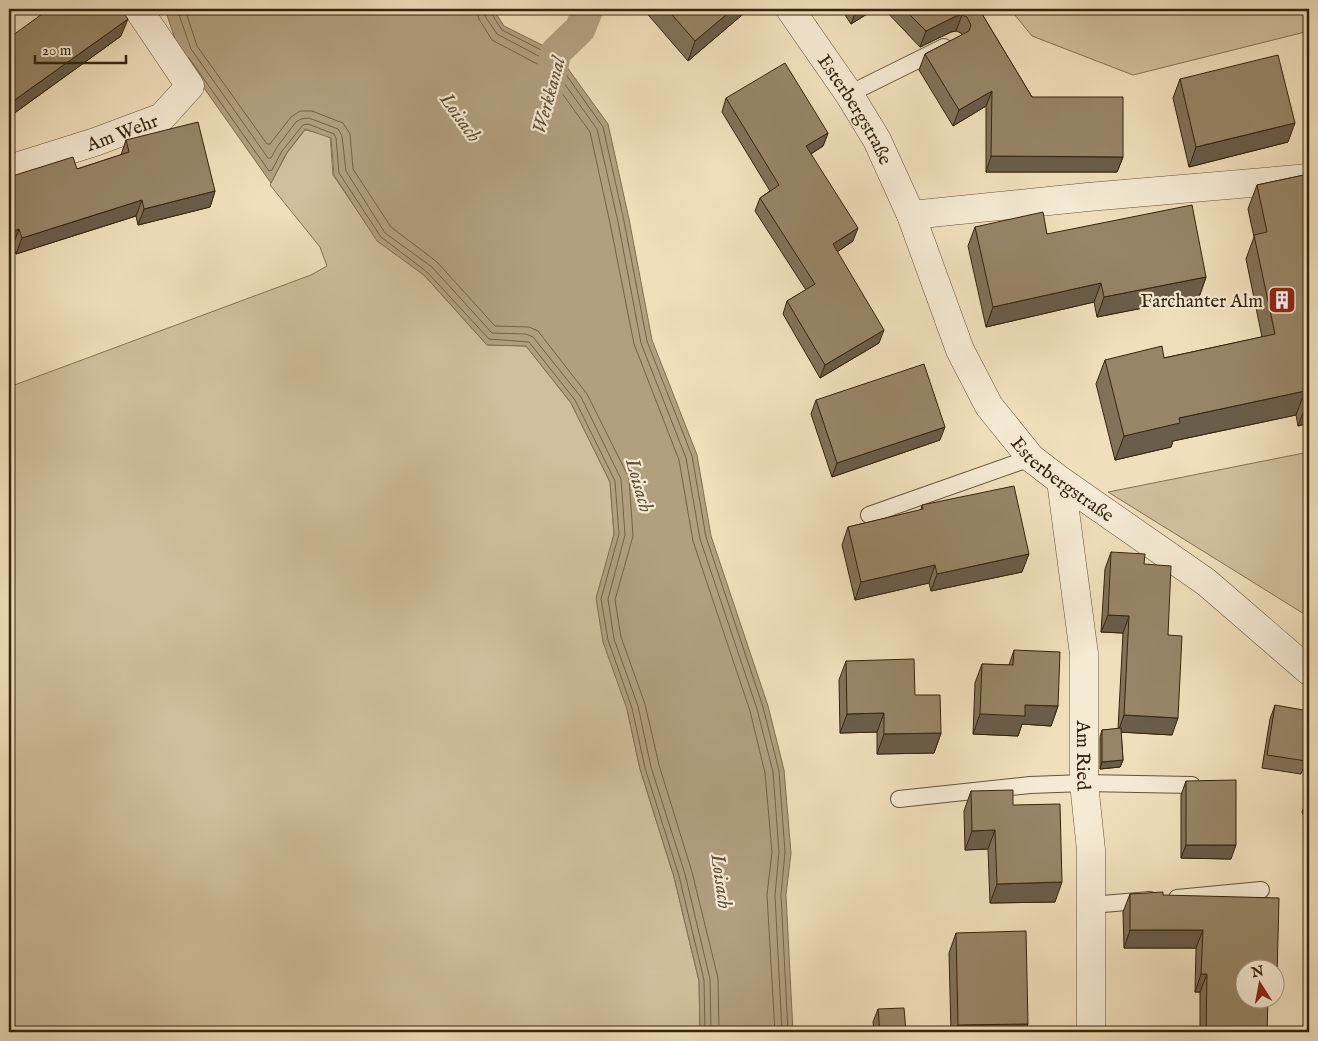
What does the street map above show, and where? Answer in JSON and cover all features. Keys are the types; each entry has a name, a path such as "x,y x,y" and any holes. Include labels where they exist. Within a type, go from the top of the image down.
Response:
{"street":[{"name":"Am Wehr","path":"9,169 95,142 162,116 190,86 138,9"},
{"name":"Esterbergstraße","path":"790,9 849,94 877,140 911,215 960,350 989,406 1031,458 1206,582 1309,671"},
{"path":"911,215 1088,197 1309,178"},
{"name":"Am Ried","path":"1061,481 1084,654 1084,782 1091,850 1091,1032"}],"lane":[{"path":"849,94 955,41"},
{"path":"869,515 1031,458"},
{"path":"899,799 1030,785 1084,782 1192,785"},
{"path":"1091,905 1262,890"}],"shaded area":[{"path":"1010,9 1309,9 1309,31 1133,75 1032,36"},
{"path":"305,130 330,135 333,175 378,241 424,275 487,345 526,346 571,403 610,482 614,534 607,563 627,709 640,769 674,877 699,981 700,1032 9,1032 9,387 311,275 327,266 320,247 270,185 287,153"},
{"path":"1309,452 1309,617 1108,492"}],"water":[{"name":"Loisach","path":"165,9 493,9 504,26 556,52 608,124 629,219 652,340 697,455 711,536 768,706 784,770 791,853 786,895 793,1032 700,1032 699,981 674,877 640,769 627,709 603,642 596,598 614,534 610,482 571,403 526,346 487,345 424,275 377,241 334,175 331,138 305,129 286,154 271,183 180,54"}],"building":[{"path":"49,9 120,9 128,19 9,104 9,66 14,63 9,56 9,38"},
{"path":"667,9 733,9 695,41"},
{"path":"904,9 979,9 1032,97 1123,97 1123,157 991,156 992,91 959,110 925,54 969,31 971,25 967,17 962,15 956,16 926,31"},
{"path":"1278,55 1295,123 1196,147 1180,79"},
{"path":"785,63 828,133 806,146 858,228 833,244 884,330 825,365 787,301 815,284 760,198 779,185 726,98"},
{"path":"198,122 215,191 144,209 142,200 22,238 19,229 9,233 9,177 73,157 77,169 129,152 126,140"},
{"path":"1309,174 1309,401 1307,402 1305,391 1179,418 1180,423 1124,436 1105,360 1162,346 1164,358 1275,334 1254,235 1267,232 1257,185"},
{"path":"1192,205 1206,277 1104,297 1101,283 993,307 975,227 1043,212 1047,234"},
{"path":"924,364 945,427 837,463 816,400"},
{"path":"1014,486 1029,554 937,574 935,565 861,582 848,527 923,509 922,505"},
{"path":"1111,552 1145,554 1144,564 1171,566 1168,635 1182,636 1178,718 1124,715 1129,616 1108,615"},
{"path":"1014,650 1060,652 1058,706 1025,705 1025,716 980,714 982,664 1013,665"},
{"path":"914,659 915,695 940,695 941,733 884,734 884,713 847,714 846,661"},
{"path":"1275,705 1309,711 1309,739 1306,761 1267,755"},
{"path":"1121,728 1123,760 1102,762 1102,730"},
{"path":"1236,780 1236,845 1186,845 1186,781"},
{"path":"1013,790 1013,805 1060,804 1062,882 997,884 995,830 972,831 971,791"},
{"path":"1163,892 1163,895 1279,898 1277,958 1236,958 1236,1008 1268,1008 1267,1032 1206,1032 1207,974 1201,974 1203,930 1130,930 1130,894"},
{"path":"1026,931 1028,1024 958,1025 956,933"},
{"path":"904,1008 906,1032 880,1032 878,1009"}],"waterway":[{"name":"Werkkanal","path":"547,93 556,52 580,29 588,9"}],"place":[{"name":"Farchanter Alm","path":"1282,300"}]}
